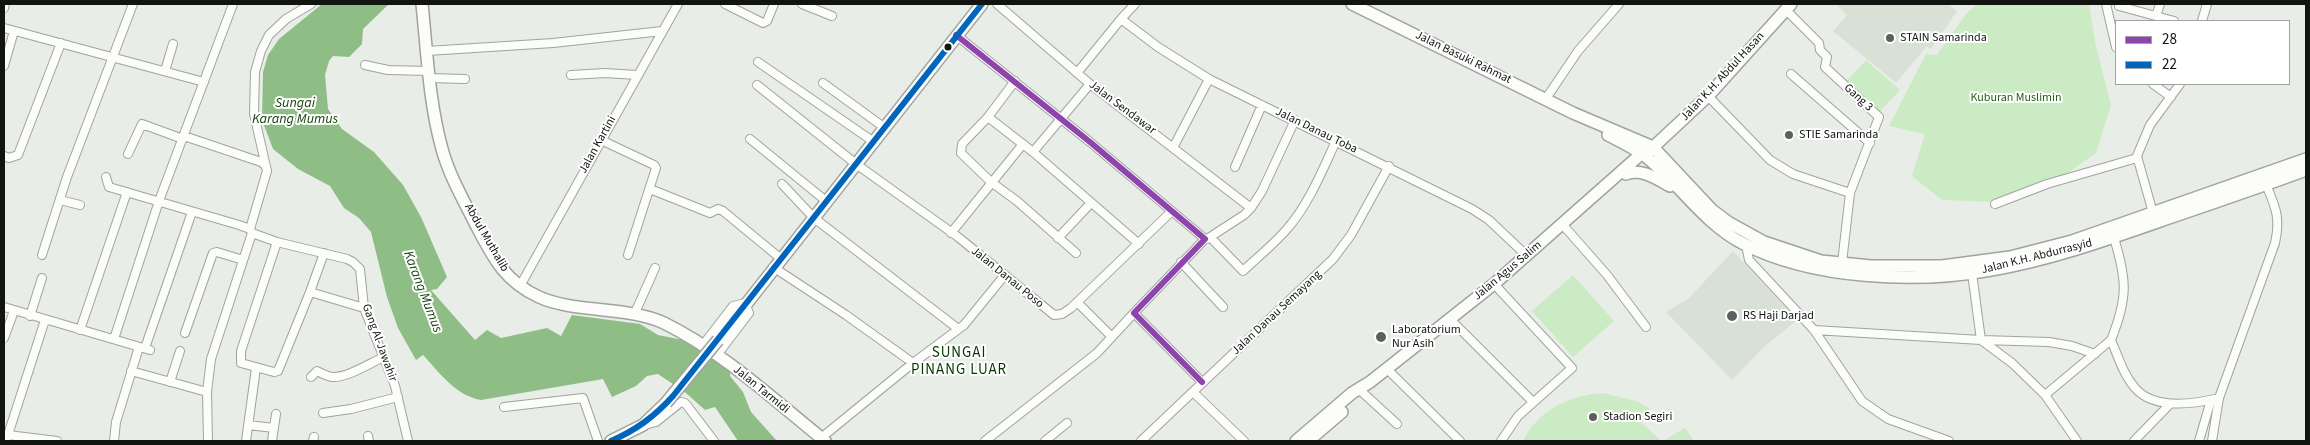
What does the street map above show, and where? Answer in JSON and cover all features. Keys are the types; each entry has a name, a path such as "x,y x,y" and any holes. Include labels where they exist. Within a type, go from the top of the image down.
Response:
{"street":[{"path":"4,8 5,4"},
{"path":"42,255 67,177 133,4"},
{"path":"114,339 160,201 233,4"},
{"path":"208,441 207,392 214,348 243,260 267,172 254,114 255,72 269,35 286,19 311,4"},
{"name":"Jalan Kartini","path":"520,286 636,75 678,4"},
{"path":"725,4 764,23 768,21 774,4"},
{"path":"802,4 832,16"},
{"path":"643,425 666,403 718,340 777,262 814,218 982,4"},
{"name":"Jalan Sendawar","path":"997,4 1090,84 1174,146 1251,208"},
{"path":"1077,73 1135,4"},
{"name":"Jalan Basuki Rahmat","path":"1352,4 1545,100 1653,147"},
{"path":"1545,100 1578,51 1620,4"},
{"path":"2106,4 2115,43"},
{"path":"2156,16 2160,4"},
{"path":"2202,20 2207,4"},
{"name":"Abdul Muthalib","path":"421,6 438,132 446,160 464,200 503,272 520,286 551,301 634,315 664,323 699,343"},
{"name":"Jalan K.H. Abdul Hasan","path":"1653,147 1708,96 1788,6"},
{"name":"Gang 3","path":"1788,6 1821,45 1820,50 1827,57 1825,67 1878,115 1879,120 1850,193 1842,263"},
{"path":"2120,6 2170,20"},
{"name":"Jalan Danau Toba","path":"1121,19 1158,47 1209,80 1295,120 1472,208 1489,220 1526,255"},
{"path":"4,28 204,82"},
{"path":"4,66 14,31"},
{"path":"427,51 553,43 662,31"},
{"path":"956,35 1015,80 1172,211 1208,238 1243,271 1272,245 1296,218 1314,188 1336,141"},
{"path":"4,156 9,158 18,155 61,43"},
{"path":"165,71 173,44"},
{"path":"758,62 874,142"},
{"path":"365,65 388,70 465,79"},
{"path":"571,75 605,73 636,75"},
{"path":"1791,74 1870,143"},
{"path":"1015,80 988,117 961,148 963,156 1076,253"},
{"path":"1174,146 1209,80"},
{"path":"823,83 885,128"},
{"path":"1033,152 1090,84"},
{"path":"2155,85 2172,96"},
{"path":"2154,213 2137,158 2146,132 2179,85"},
{"path":"757,86 856,164"},
{"path":"1708,96 1770,160 1794,174 1850,193"},
{"path":"1235,167 1262,105"},
{"name":"Jalan Basuki Rahmat","path":"1573,113 1603,133 1643,155"},
{"path":"988,117 1033,152 1139,244"},
{"path":"985,441 1090,359 1181,262 1208,238 1244,215 1251,208 1262,191 1295,120"},
{"path":"128,154 142,124 261,162 266,166"},
{"path":"750,139 826,201"},
{"path":"601,140 654,165 656,170 628,255"},
{"path":"952,233 1023,144"},
{"name":"Jalan Agus Salim","path":"1305,440 1355,390 1370,382 1494,284 1563,225 1580,207 1653,147"},
{"name":"Jalan K.H. Abdurrasyid","path":"1653,147 1712,210 1747,234 1802,256 1871,266 1942,266 2011,261 2114,238 2264,180 2306,160"},
{"path":"1574,214 1583,211 1626,174 1643,155"},
{"name":"Jalan K.H. Abdurrasyid","path":"1643,155 1720,229 1746,245 1802,266 1847,273 1902,276 1972,273 2154,213 2264,180 2306,170"},
{"path":"1995,204 2047,184 2137,158"},
{"name":"Jalan Danau Poso","path":"856,164 952,233 1054,315 1062,314 1077,302 1172,211"},
{"name":"Jalan Danau Semayang","path":"1141,441 1333,259 1350,235 1389,166"},
{"path":"1626,174 1634,172 1648,175 1683,192"},
{"name":"Gang Al-Jawahir","path":"106,177 108,187 160,201 251,231 277,242 353,262 360,269 364,308 398,397 408,441"},
{"path":"2212,441 2219,398 2275,243 2279,226 2275,207 2264,180"},
{"path":"782,184 814,218 956,328"},
{"path":"650,189 710,213 720,210 741,227 777,262 846,315 913,362"},
{"path":"80,330 127,192"},
{"path":"60,200 80,205"},
{"path":"1058,238 1092,203"},
{"path":"114,441 116,422 131,372 145,348 192,212"},
{"path":"1563,225 1613,283 1646,327"},
{"path":"2045,395 2111,340 2123,304 2125,285 2123,267 2114,238"},
{"path":"277,242 239,357 242,364 256,368 278,371 324,253"},
{"path":"1746,245 1749,260 1814,330 1862,401 1872,410 1888,419 1949,441"},
{"path":"185,333 214,252 243,260"},
{"path":"1181,262 1223,307"},
{"path":"634,315 655,268"},
{"path":"1972,273 1981,340 2012,363 2045,395 2077,441"},
{"path":"823,440 913,362 956,328 964,325 975,314 1004,276"},
{"path":"30,316 42,278"},
{"path":"1494,284 1572,368 1533,402 1513,423 1501,441"},
{"path":"310,292 364,308"},
{"path":"1077,302 1112,337"},
{"path":"699,343 733,306 745,303"},
{"path":"717,355 749,313 745,303"},
{"path":"4,307 145,348"},
{"path":"4,338 14,311"},
{"path":"1134,313 1202,382"},
{"path":"1450,319 1533,402"},
{"path":"45,320 7,438 57,441"},
{"path":"1814,330 2049,342 2072,346 2094,354"},
{"path":"2111,340 2126,375 2136,389 2154,400 2170,404 2219,398"},
{"name":"Jalan Tarmidi","path":"699,343 717,355 823,440"},
{"path":"170,382 180,351"},
{"path":"311,377 317,371 331,377 336,376 359,369 384,357"},
{"path":"246,441 256,368"},
{"path":"1387,369 1460,441"},
{"path":"131,372 207,392"},
{"name":"Jalan Agus Salim","path":"1317,428 1362,392 1370,382"},
{"path":"1194,392 1244,441"},
{"path":"1362,392 1397,424"},
{"path":"323,413 351,409 398,397"},
{"path":"504,407 584,398 598,441"},
{"path":"2199,441 2211,400"},
{"path":"611,441 643,425 656,422 681,402 685,403 714,441"},
{"path":"2134,441 2170,404"},
{"path":"272,441 276,414"},
{"path":"1045,441 1067,423"},
{"path":"248,425 274,428"},
{"path":"1317,428 1328,441"}],"shaded area":[{"name":"STAIN Samarinda","path":"1836,4 1948,4 1957,11 1931,49 1927,46 1896,83 1833,31 1847,15"},
{"name":"RS Haji Darjad","path":"1733,251 1797,320 1764,347 1732,380 1666,312 1689,298"}],"green space":[{"name":"Kuburan Muslimin","path":"1977,4 2089,4 2096,47 2111,105 2096,153 2052,184 2000,202 1942,200 1912,176 1925,134 1889,126 1926,54 1937,55 1967,13"},
{"path":"1866,60 1900,90 1880,111 1846,82"},
{"path":"1573,275 1614,321 1573,357 1532,311"},
{"name":"Stadion Segiri","path":"1603,393 1636,401 1650,409 1642,423 1661,441 1523,441 1537,420 1556,406 1578,397"},
{"name":"Stadion Segiri","path":"1685,428 1694,441 1663,441"}],"water":[{"name":"Sungai Karang Mumus","path":"322,4 389,4 363,29 362,44 349,57 333,56 329,61 325,75 328,109 342,129 374,152 403,185 421,217 447,277 437,289 431,290 475,340 487,330 501,338 547,328 561,336 572,315 640,324 658,335 693,342 730,367 730,376 743,392 751,412 777,441 738,441 715,407 705,410 686,393 658,374 647,376 636,386 612,397 603,379 481,400 472,398 456,388 423,355 416,360 398,328 387,297 371,232 359,218 344,208 330,186 298,169 273,149 262,120 263,72 268,55 279,39"}],"transit line":[{"name":"22","path":"611,441 644,422 673,396 982,4"},
{"name":"28","path":"956,35 1090,142 1205,239 1134,313 1202,382"}],"place":[{"name":"STAIN Samarinda","path":"1890,38"},
{"name":"STIE Samarinda","path":"1789,135"},
{"name":"RS Haji Darjad","path":"1732,316"},
{"name":"Laboratorium Nur Asih","path":"1381,337"},
{"name":"Stadion Segiri","path":"1593,417"}],"district":[{"name":"SUNGAI PINANG LUAR","path":"959,362"}],"water label":[{"name":"Karang Mumus","path":"422,292"}]}
